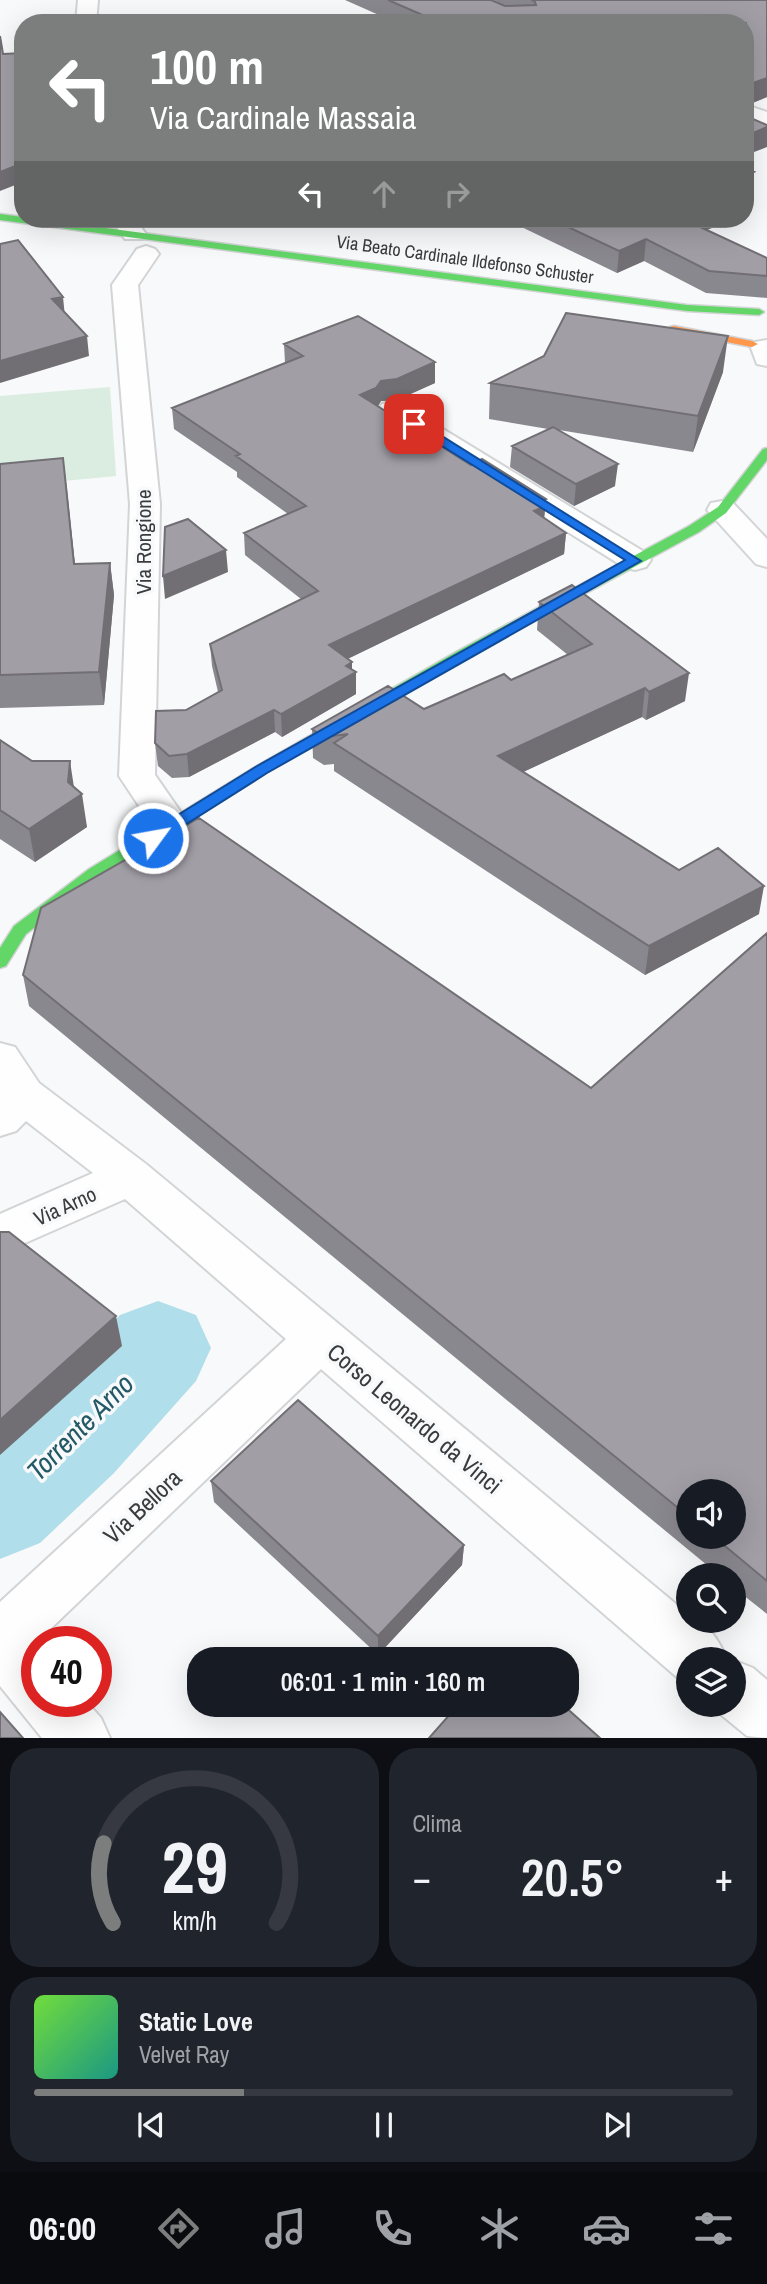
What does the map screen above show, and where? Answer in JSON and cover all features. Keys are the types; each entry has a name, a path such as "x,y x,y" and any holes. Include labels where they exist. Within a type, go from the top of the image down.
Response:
{"street":[{"name":"Via Beato Cardinale Ildefonso Schuster","path":"97,228 143,241"},
{"name":"Via Beato Cardinale Ildefonso Schuster","path":"25,237 143,241 687,308 763,311"},
{"name":"Via Rongione","path":"143,241 125,285 145,504 137,776 172,827"},
{"path":"763,311 748,317 742,326 763,350"},
{"path":"655,325 763,350"},
{"path":"392,410 635,561"},
{"path":"0,962 20,930 95,873 320,736 722,510 767,452"},
{"path":"722,510 767,557"},
{"name":"Corso Leonardo da Vinci","path":"0,1059 12,1107 130,1177 685,1647"},
{"name":"Via Arno","path":"0,1235 130,1177"},
{"name":"Via Bellora","path":"21,1665 13,1627 321,1338"},
{"path":"746,1699 767,1716"},
{"path":"62,1717 81,1738"}],"green space":[{"path":"110,387 116,476 0,487 0,396"}],"building":[{"path":"388,0 491,0 505,6 536,5 532,0 767,0 767,78 754,83 754,14 420,14"},
{"path":"0,36 3,54 14,53 14,167 0,172"},
{"path":"754,119 767,125 754,133"},
{"path":"570,228 702,228 767,258 767,276 709,271 646,239 619,251"},
{"path":"18,240 63,297 52,299 87,336 0,361 0,244"},
{"path":"566,313 728,336 698,416 490,383 544,356"},
{"path":"358,316 435,362 397,379 381,381 376,388 360,395 471,465 482,459 546,499 538,502 545,506 534,511 566,533 329,645 352,662 346,666 356,672 281,714 274,710 187,754 169,756 155,743 156,711 186,710 222,690 210,644 318,591 244,533 306,506 236,456 240,454 172,408 303,356 284,344"},
{"path":"553,427 618,464 576,484 512,446"},
{"path":"63,458 74,564 110,563 99,672 0,675 0,464"},
{"path":"188,519 226,550 163,576 165,527"},
{"path":"572,585 689,673 649,692 645,688 498,756 679,870 718,848 764,886 649,946 334,743 348,734 324,737 312,729 388,686 424,709 504,674 511,680 592,644 539,602"},
{"path":"0,740 32,761 70,761 68,782 82,794 29,829 0,810"},
{"path":"199,818 591,1088 767,933 767,1581 729,1549 746,1549 746,1479 676,1479 676,1506 23,975 41,908"},
{"path":"0,1232 9,1232 116,1316 0,1420"},
{"path":"298,1400 464,1545 378,1636 211,1481"},
{"path":"0,1712 23,1738 0,1738"},
{"path":"448,1717 577,1717 600,1738 429,1738"}],"waterway":[{"name":"Torrente Arno","path":"0,1505 75,1437 158,1348"}],"traffic: fast":[{"path":"0,217 14,219"},
{"path":"83,228 687,308 759,312"},
{"path":"0,962 20,930 95,873 262,769 461,655 694,529 722,510 767,452"}],"traffic: slow":[{"path":"674,329 752,344"}],"route":[{"path":"153,838 262,769 461,655 635,561 414,424"}]}
